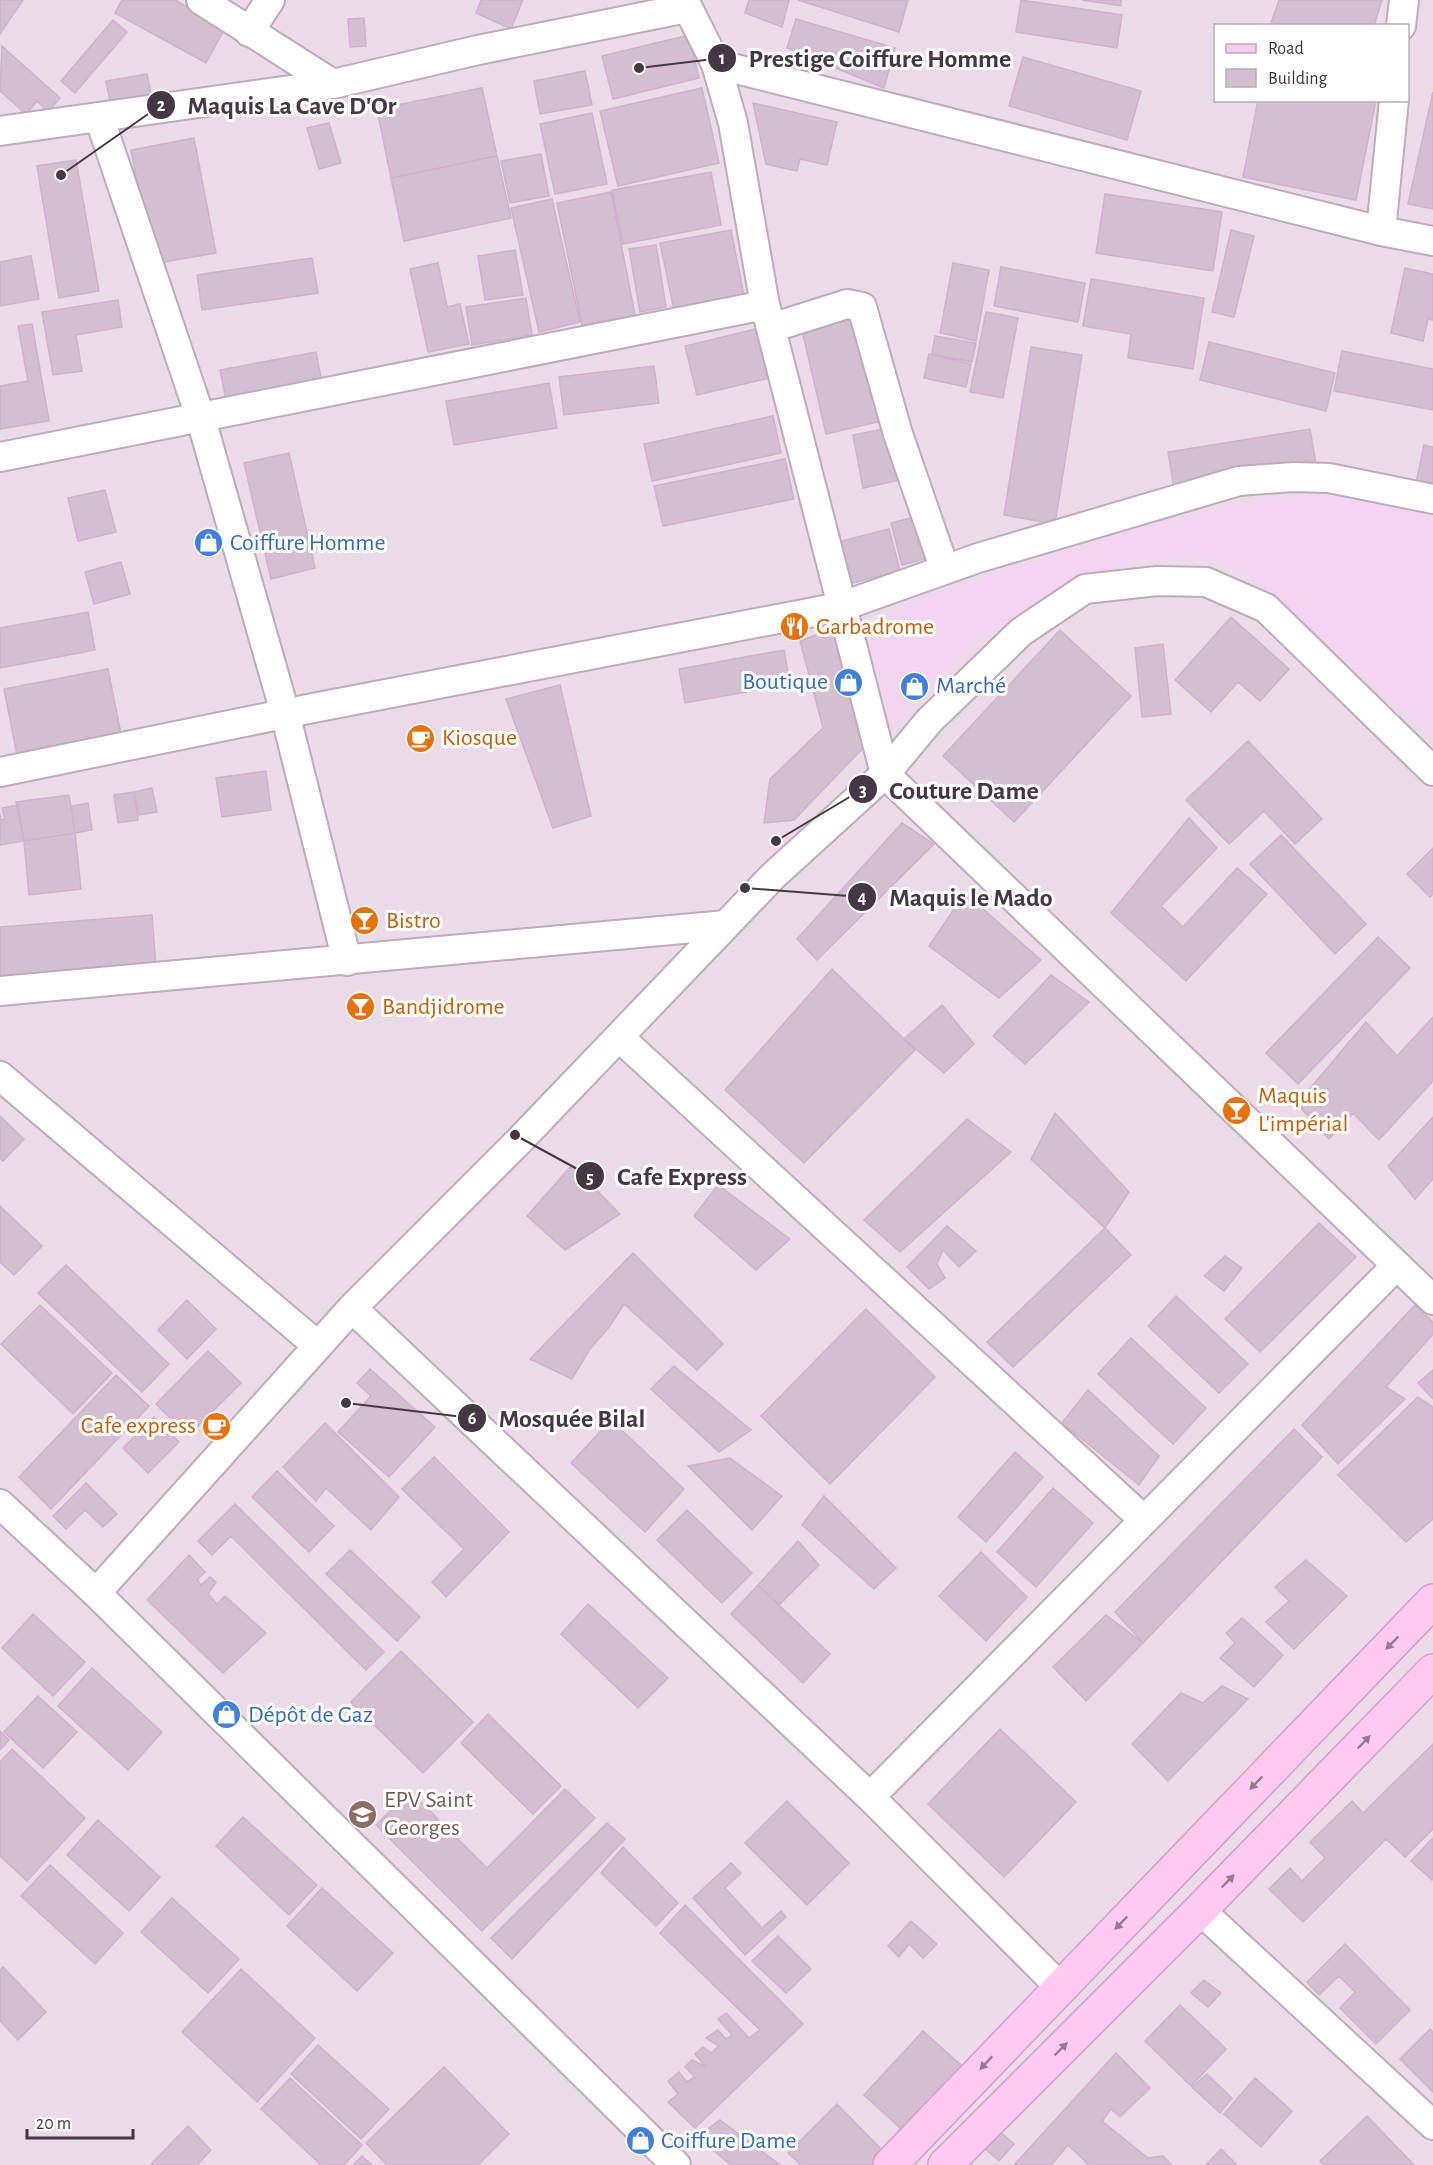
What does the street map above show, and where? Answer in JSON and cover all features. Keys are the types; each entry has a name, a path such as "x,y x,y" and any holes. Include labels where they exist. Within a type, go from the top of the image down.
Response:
{"street":[{"path":"201,0 333,84"},
{"path":"249,32 270,0"},
{"path":"1401,24 1404,0"},
{"path":"0,131 333,84 686,4 716,64 733,123 768,316 840,607 885,774 1433,1300"},
{"path":"716,64 1381,231 1433,241"},
{"path":"1381,231 1394,102"},
{"path":"99,117 201,419 285,713 347,961"},
{"path":"0,458 201,419 768,316 847,304 862,307 898,434 945,570"},
{"path":"0,772 285,713 840,607 945,570 1239,482 1293,477 1329,478 1433,499"},
{"path":"96,1593 352,1308 619,1037 773,876 885,774 929,721 1021,632 1085,589 1157,581 1206,582 1266,608 1433,771"},
{"path":"0,991 726,925"},
{"path":"619,1037 1143,1519"},
{"path":"0,1077 318,1346"},
{"path":"870,1797 1396,1266"},
{"path":"352,1308 870,1797 1059,1986"},
{"path":"0,1504 96,1593 676,2165"},
{"path":"890,2165 1059,1986 1433,1601"},
{"path":"945,2165 1200,1910 1432,1673"},
{"path":"1200,1910 1433,2125"}],"shaded area":[{"path":"0,0 1433,0 1433,2165 0,2165"},
{"path":"1336,495 1433,516 1433,736 1251,576 1204,556 1127,561 975,641 892,729 866,628 917,599 1125,532 1261,498"}],"building":[{"path":"0,0 23,0 0,34"},
{"path":"122,0 175,0 225,28 206,63 115,13"},
{"path":"481,0 523,0 511,29 476,13"},
{"path":"749,0 789,0 782,27 745,13"},
{"path":"798,0 908,0 899,32"},
{"path":"1021,0 1122,15 1117,48 1016,32"},
{"path":"1082,0 1121,0 1121,6"},
{"path":"1279,0 1382,0 1375,24 1271,24"},
{"path":"364,18 366,46 350,47 348,19"},
{"path":"796,19 895,48 884,88 787,48"},
{"path":"113,20 127,32 75,93 61,81"},
{"path":"689,35 699,78 613,99 602,56"},
{"path":"2,46 60,98 48,112 37,101 26,114 0,91"},
{"path":"1023,57 1141,91 1127,140 1009,106"},
{"path":"585,71 592,105 540,114 534,81"},
{"path":"147,74 151,94 110,101 106,81"},
{"path":"482,88 497,156 391,178 377,109"},
{"path":"702,88 719,163 618,186 600,111"},
{"path":"1433,92 1433,209 1408,204"},
{"path":"1258,102 1376,102 1356,200 1243,177"},
{"path":"753,103 837,122 827,165 800,159 797,171 766,164"},
{"path":"592,113 607,184 555,194 540,124"},
{"path":"329,123 341,163 319,169 307,128"},
{"path":"194,138 216,253 153,264 131,150"},
{"path":"541,154 549,196 510,203 501,161"},
{"path":"497,156 511,218 404,241 391,178"},
{"path":"76,160 99,291 59,298 37,166"},
{"path":"711,172 721,225 623,244 612,190"},
{"path":"611,192 635,315 582,325 557,203"},
{"path":"1105,194 1222,212 1213,271 1096,253"},
{"path":"552,199 580,322 539,332 511,208"},
{"path":"731,230 744,296 674,310 660,243"},
{"path":"1231,230 1254,236 1234,317 1212,312"},
{"path":"656,245 666,307 640,312 629,249"},
{"path":"515,250 523,295 485,300 478,256"},
{"path":"31,256 39,299 0,306 0,262"},
{"path":"312,258 318,293 202,310 197,275"},
{"path":"438,263 447,307 460,304 469,344 428,352 410,269"},
{"path":"953,263 989,270 976,341 940,333"},
{"path":"1001,267 1085,283 1078,322 994,306"},
{"path":"1405,268 1433,274 1433,320 1428,319 1423,341 1391,333"},
{"path":"1091,279 1204,298 1193,369 1128,358 1131,334 1083,326"},
{"path":"526,298 532,335 472,345 466,307"},
{"path":"118,300 122,327 76,335 82,371 53,375 42,312"},
{"path":"986,312 1018,318 1003,398 970,392"},
{"path":"862,317 886,420 826,434 802,330"},
{"path":"32,324 49,421 0,429 0,386 28,381 18,326"},
{"path":"756,329 769,378 697,395 685,346"},
{"path":"935,336 976,343 972,362 932,354"},
{"path":"1209,342 1335,373 1326,411 1200,380"},
{"path":"1031,347 1082,355 1055,524 1004,515"},
{"path":"1342,351 1433,369 1433,410 1334,391"},
{"path":"316,352 322,383 226,400 220,370"},
{"path":"929,354 971,364 966,387 924,378"},
{"path":"654,366 659,403 564,415 559,377"},
{"path":"549,383 557,428 454,445 446,401"},
{"path":"773,416 781,453 652,481 644,444"},
{"path":"894,427 905,479 863,488 853,435"},
{"path":"1310,429 1316,464 1174,488 1168,452"},
{"path":"1424,445 1433,447 1433,492 1415,488"},
{"path":"289,453 315,568 271,579 244,463"},
{"path":"785,459 794,499 663,526 654,486"},
{"path":"105,490 116,532 78,541 68,498"},
{"path":"922,515 933,557 902,565 891,523"},
{"path":"889,529 900,571 845,585 834,543"},
{"path":"121,562 130,594 94,604 85,572"},
{"path":"88,612 95,650 0,668 0,628"},
{"path":"1231,617 1289,669 1260,701 1238,682 1211,712 1175,680"},
{"path":"832,629 866,735 862,749 794,820 764,823 770,779 823,728 800,641"},
{"path":"1060,630 1131,696 1014,822 943,756"},
{"path":"1163,644 1171,714 1142,717 1135,648"},
{"path":"784,650 790,684 685,703 679,669"},
{"path":"108,669 121,734 17,755 4,689"},
{"path":"560,685 591,816 553,828 506,699"},
{"path":"1248,741 1322,819 1295,844 1264,811 1229,844 1186,800"},
{"path":"266,771 271,810 222,817 216,778"},
{"path":"152,788 157,812 139,815 134,792"},
{"path":"134,792 138,820 118,823 114,795"},
{"path":"69,795 75,833 24,841 16,802"},
{"path":"88,803 92,830 75,833 71,806"},
{"path":"18,805 24,841 0,845 0,813 1,820 5,819 2,808"},
{"path":"1189,818 1217,848 1161,906 1183,927 1237,868 1267,894 1186,981 1111,913"},
{"path":"902,823 934,844 817,960 797,939"},
{"path":"75,833 81,889 29,895 24,841"},
{"path":"1281,835 1366,924 1335,954 1250,864"},
{"path":"1433,848 1433,894 1430,897 1407,874"},
{"path":"965,893 1041,960 999,998 929,946"},
{"path":"152,915 156,967 0,979 0,927"},
{"path":"1378,937 1410,968 1298,1084 1266,1053"},
{"path":"832,969 915,1050 804,1163 725,1090"},
{"path":"1051,975 1089,1002 1025,1064 993,1036"},
{"path":"942,1005 974,1044 944,1073 904,1039"},
{"path":"1433,1017 1433,1081 1379,1140 1353,1113 1329,1139 1297,1104 1366,1022 1397,1056"},
{"path":"1055,1113 1129,1192 1105,1228 1031,1159"},
{"path":"0,1116 24,1139 3,1161 0,1158"},
{"path":"1433,1117 1433,1179 1415,1199 1388,1166"},
{"path":"967,1119 1011,1152 900,1252 864,1220"},
{"path":"572,1165 620,1214 565,1250 527,1216"},
{"path":"718,1185 790,1239 756,1270 694,1216"},
{"path":"0,1206 42,1246 14,1275 0,1262"},
{"path":"1319,1223 1356,1257 1260,1352 1225,1319"},
{"path":"947,1226 976,1251 959,1267 943,1250 937,1264 945,1278 929,1289 907,1267"},
{"path":"1105,1228 1131,1255 1013,1367 987,1342"},
{"path":"633,1253 723,1344 697,1370 624,1304 610,1326 590,1349 572,1379 530,1359"},
{"path":"1225,1256 1242,1268 1224,1291 1204,1276"},
{"path":"66,1265 169,1364 142,1392 38,1293"},
{"path":"1176,1296 1248,1364 1219,1393 1148,1326"},
{"path":"187,1300 216,1329 187,1359 158,1330"},
{"path":"40,1305 112,1373 73,1414 1,1344"},
{"path":"1415,1305 1433,1322 1433,1334 1386,1387 1405,1399 1338,1464 1302,1425"},
{"path":"866,1309 935,1377 830,1484 761,1416"},
{"path":"1131,1338 1206,1408 1173,1444 1098,1374"},
{"path":"208,1351 241,1383 188,1436 156,1404"},
{"path":"674,1366 751,1430 719,1452 651,1389"},
{"path":"370,1369 435,1427 389,1477 338,1432 371,1396 357,1383"},
{"path":"1433,1370 1433,1399 1418,1383"},
{"path":"116,1375 149,1406 51,1509 19,1477"},
{"path":"1088,1390 1159,1456 1139,1485 1062,1423"},
{"path":"1418,1397 1433,1407 1433,1519 1406,1542 1338,1475"},
{"path":"154,1417 179,1442 148,1473 123,1448"},
{"path":"611,1420 684,1489 645,1532 571,1463"},
{"path":"325,1423 399,1497 371,1530 326,1488 316,1501 283,1467"},
{"path":"1294,1429 1322,1457 1143,1643 1115,1612"},
{"path":"1015,1452 1043,1477 986,1542 958,1517"},
{"path":"434,1457 509,1532 446,1597 432,1582 464,1549 402,1489"},
{"path":"730,1458 782,1496 752,1530 688,1466"},
{"path":"277,1471 334,1526 309,1552 252,1497"},
{"path":"86,1483 117,1514 103,1527 85,1510 66,1529 53,1516"},
{"path":"1053,1488 1093,1523 1036,1587 997,1552"},
{"path":"824,1496 896,1568 874,1589 802,1525"},
{"path":"235,1504 384,1652 366,1670 231,1536 212,1555 198,1541"},
{"path":"687,1510 752,1573 722,1603 657,1540"},
{"path":"798,1541 819,1565 779,1605 758,1585"},
{"path":"350,1550 420,1617 397,1641 326,1574"},
{"path":"981,1552 1027,1597 986,1641 939,1596"},
{"path":"189,1555 205,1572 197,1580 201,1585 210,1577 216,1582 208,1594 217,1604 225,1596 266,1633 223,1673 147,1600"},
{"path":"1306,1560 1347,1596 1294,1649 1266,1622 1289,1601 1275,1587"},
{"path":"758,1585 830,1654 803,1683 731,1614"},
{"path":"588,1604 668,1678 638,1708 561,1634"},
{"path":"33,1614 85,1662 53,1696 2,1648"},
{"path":"1106,1615 1143,1643 1086,1701 1053,1667"},
{"path":"1242,1618 1283,1655 1254,1687 1220,1658 1235,1643 1226,1633"},
{"path":"401,1651 473,1722 423,1773 351,1702"},
{"path":"92,1668 162,1732 128,1770 58,1706"},
{"path":"1222,1686 1248,1699 1168,1781 1132,1744 1181,1693 1203,1703"},
{"path":"38,1696 77,1732 43,1768 4,1732"},
{"path":"488,1714 561,1786 533,1814 461,1743"},
{"path":"1000,1729 1076,1802 1004,1877 928,1804"},
{"path":"0,1731 9,1740 0,1750"},
{"path":"1433,1744 1433,1829 1405,1857 1386,1839 1303,1922 1269,1889 1290,1868 1302,1881 1325,1858 1310,1842 1352,1801 1363,1813"},
{"path":"12,1749 85,1818 27,1881 0,1856 0,1762"},
{"path":"565,1789 595,1818 482,1931 376,1825 410,1791 487,1868"},
{"path":"787,1801 849,1863 807,1905 745,1843"},
{"path":"243,1817 317,1885 289,1915 216,1846"},
{"path":"98,1820 160,1877 129,1911 67,1855"},
{"path":"607,1823 625,1839 512,1959 491,1938"},
{"path":"1433,1838 1433,1879 1432,1880 1411,1861"},
{"path":"623,1847 678,1903 656,1926 601,1873"},
{"path":"731,1863 741,1873 725,1888 762,1928 781,1911 786,1917 745,1955 693,1898"},
{"path":"50,1865 123,1933 95,1964 21,1896"},
{"path":"322,1888 393,1953 357,1991 287,1926"},
{"path":"172,1898 239,1959 208,1993 141,1932"},
{"path":"685,1905 803,2024 695,2128 668,2102 678,2094 668,2081 679,2072 687,2082 695,2077 685,2067 692,2060 706,2067 695,2054 703,2047 711,2053 719,2046 706,2038 718,2030 726,2039 732,2035 718,2019 726,2013 749,2038 760,2030 660,1933"},
{"path":"911,1921 937,1944 923,1958 909,1944 899,1957 888,1946"},
{"path":"778,1936 811,1969 786,1993 752,1961"},
{"path":"1345,1944 1410,2010 1376,2044 1340,2008 1355,1992 1339,1976 1319,1995 1307,1982"},
{"path":"3,1967 46,2012 18,2040 0,2021 0,1971"},
{"path":"241,1969 315,2038 257,2102 182,2032"},
{"path":"1204,1980 1221,1993 1208,2007 1191,1993"},
{"path":"1180,2005 1226,2049 1191,2086 1145,2041"},
{"path":"1430,2029 1433,2032 1433,2092 1400,2059"},
{"path":"923,2031 971,2074 912,2139 864,2095"},
{"path":"318,2045 389,2109 361,2139 291,2074"},
{"path":"1116,2053 1150,2088 1120,2117 1111,2109 1102,2121 1148,2158 1163,2156 1172,2165 1089,2165 1068,2145 1051,2165 1014,2165"},
{"path":"444,2067 509,2134 478,2165 387,2165 366,2143"},
{"path":"1207,2074 1232,2098 1220,2113 1192,2087"},
{"path":"290,2078 362,2145 344,2165 321,2165 261,2109"},
{"path":"1255,2078 1292,2111 1261,2147 1224,2114"},
{"path":"837,2104 889,2157 882,2165 801,2165 788,2153"},
{"path":"1367,2116 1414,2165 1324,2165 1320,2161"},
{"path":"720,2120 780,2165 731,2165 697,2137"},
{"path":"188,2126 211,2150 197,2165 153,2165 152,2163"},
{"path":"998,2130 1014,2144 999,2161 983,2147"},
{"path":"1221,2149 1237,2165 1206,2165"},
{"path":"362,2156 372,2165 353,2165"}],"place":[{"name":"Prestige Coiffure Homme","path":"639,68"},
{"name":"Maquis La Cave D'Or","path":"61,175"},
{"name":"Coiffure Homme","path":"209,543"},
{"name":"Garbadrome","path":"795,627"},
{"name":"Boutique","path":"849,682"},
{"name":"Marché","path":"915,686"},
{"name":"Kiosque","path":"421,738"},
{"name":"Couture Dame","path":"776,841"},
{"name":"Maquis le Mado","path":"745,888"},
{"name":"Bistro","path":"365,921"},
{"name":"Bandjidrome","path":"361,1007"},
{"name":"Maquis L'impérial","path":"1237,1110"},
{"name":"Cafe Express","path":"515,1135"},
{"name":"Mosquée Bilal","path":"346,1403"},
{"name":"Cafe express","path":"217,1426"},
{"name":"Dépôt de Gaz","path":"227,1715"},
{"name":"EPV Saint Georges","path":"363,1814"},
{"name":"Coiffure Dame","path":"640,2141"}]}
